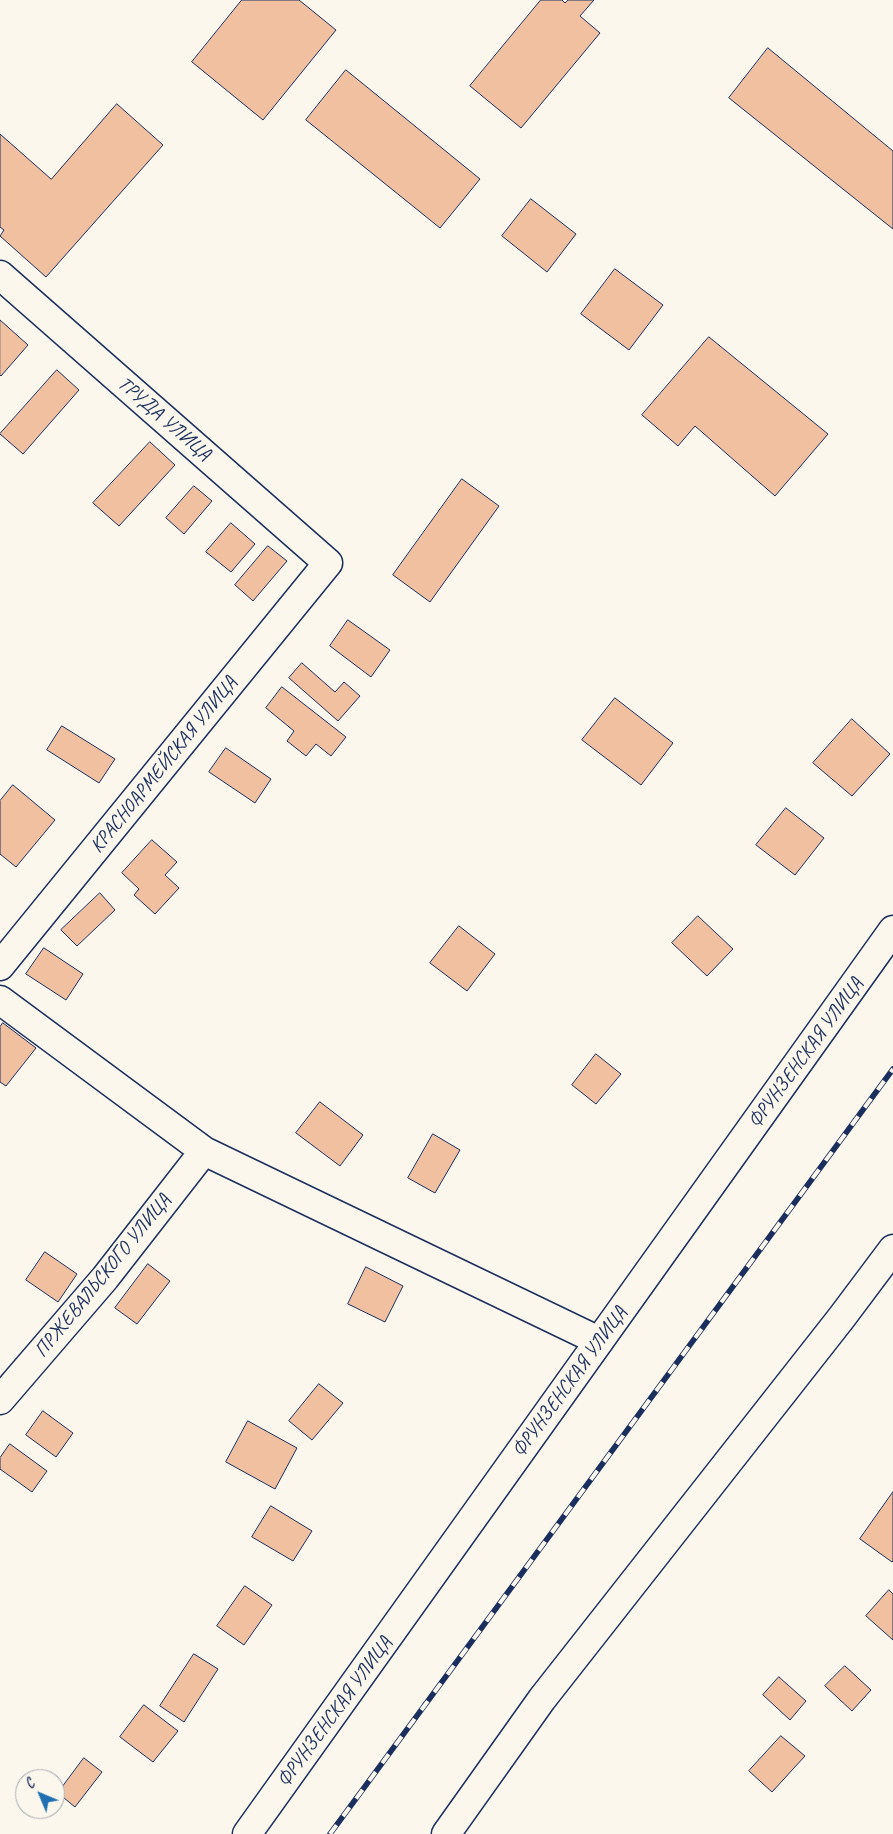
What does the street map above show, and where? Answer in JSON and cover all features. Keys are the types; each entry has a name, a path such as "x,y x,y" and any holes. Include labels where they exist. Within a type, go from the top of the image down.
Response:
{"street":[{"name":"ТРУДА УЛИЦА","path":"0,275 328,563"},
{"name":"КРАСНОАРМЕЙСКАЯ УЛИЦА","path":"0,966 328,563"},
{"name":"ФРУНЗЕНСКАЯ УЛИЦА","path":"247,1834 893,930"},
{"path":"0,1000 204,1152 599,1341"},
{"name":"ПРЖЕВАЛЬСКОГО УЛИЦА","path":"0,1400 105,1278 204,1152"},
{"path":"446,1834 542,1699 830,1333 893,1249"}],"building":[{"path":"242,0 299,0 336,30 263,120 192,62"},
{"path":"541,0 562,0 565,3 568,0 594,0 580,16 600,33 521,128 470,86"},
{"path":"768,48 893,151 893,229 729,98"},
{"path":"346,70 480,179 440,228 306,120"},
{"path":"117,104 163,145 46,277 0,236 4,230 0,227 0,134 51,179"},
{"path":"531,199 576,234 547,272 502,236"},
{"path":"615,269 663,305 629,350 581,314"},
{"path":"0,320 28,345 1,376 0,375"},
{"path":"709,337 828,434 775,496 695,426 678,446 642,415"},
{"path":"57,370 79,390 23,454 0,434"},
{"path":"150,442 175,465 119,526 93,503"},
{"path":"462,479 499,506 430,602 393,575"},
{"path":"194,486 212,501 184,534 166,518"},
{"path":"231,523 255,544 231,572 206,552"},
{"path":"268,546 287,561 253,601 235,585"},
{"path":"348,620 390,650 371,677 330,646"},
{"path":"302,663 335,692 344,682 360,696 338,721 289,678"},
{"path":"282,687 346,737 331,756 316,744 306,756 287,741 294,731 266,708"},
{"path":"615,698 673,743 641,785 582,740"},
{"path":"852,719 890,754 852,796 813,763"},
{"path":"62,726 115,759 99,783 47,750"},
{"path":"226,748 271,779 255,803 209,772"},
{"path":"13,785 55,820 16,867 0,854 0,801"},
{"path":"786,808 824,838 795,875 756,845"},
{"path":"152,840 177,862 165,875 179,888 155,914 134,895 139,889 122,873"},
{"path":"100,893 115,910 77,946 61,930"},
{"path":"698,916 733,949 707,976 672,943"},
{"path":"459,926 495,954 467,991 430,963"},
{"path":"44,948 83,974 66,1000 26,974"},
{"path":"3,1023 36,1048 6,1086 0,1082 0,1027"},
{"path":"596,1054 621,1074 596,1104 572,1085"},
{"path":"320,1102 363,1135 340,1166 296,1133"},
{"path":"433,1134 460,1150 435,1193 408,1178"},
{"path":"45,1252 77,1274 58,1302 26,1280"},
{"path":"148,1264 170,1281 137,1324 115,1308"},
{"path":"366,1267 403,1286 385,1322 348,1304"},
{"path":"319,1384 343,1403 312,1440 289,1421"},
{"path":"43,1411 73,1433 56,1457 26,1435"},
{"path":"248,1421 297,1448 275,1489 226,1462"},
{"path":"10,1444 47,1471 32,1492 0,1469 0,1458"},
{"path":"893,1492 893,1561 892,1562 860,1539"},
{"path":"271,1506 312,1531 293,1561 252,1537"},
{"path":"245,1586 272,1605 244,1645 217,1626"},
{"path":"889,1590 893,1594 893,1640 866,1616"},
{"path":"194,1654 218,1669 184,1722 160,1706"},
{"path":"845,1666 871,1690 852,1711 825,1686"},
{"path":"779,1677 806,1701 790,1720 763,1695"},
{"path":"144,1705 178,1731 153,1762 120,1737"},
{"path":"781,1736 805,1756 772,1792 749,1771"},
{"path":"84,1758 102,1772 75,1807 65,1799 65,1784"}],"railway":[{"path":"330,1834 893,1069"}]}
